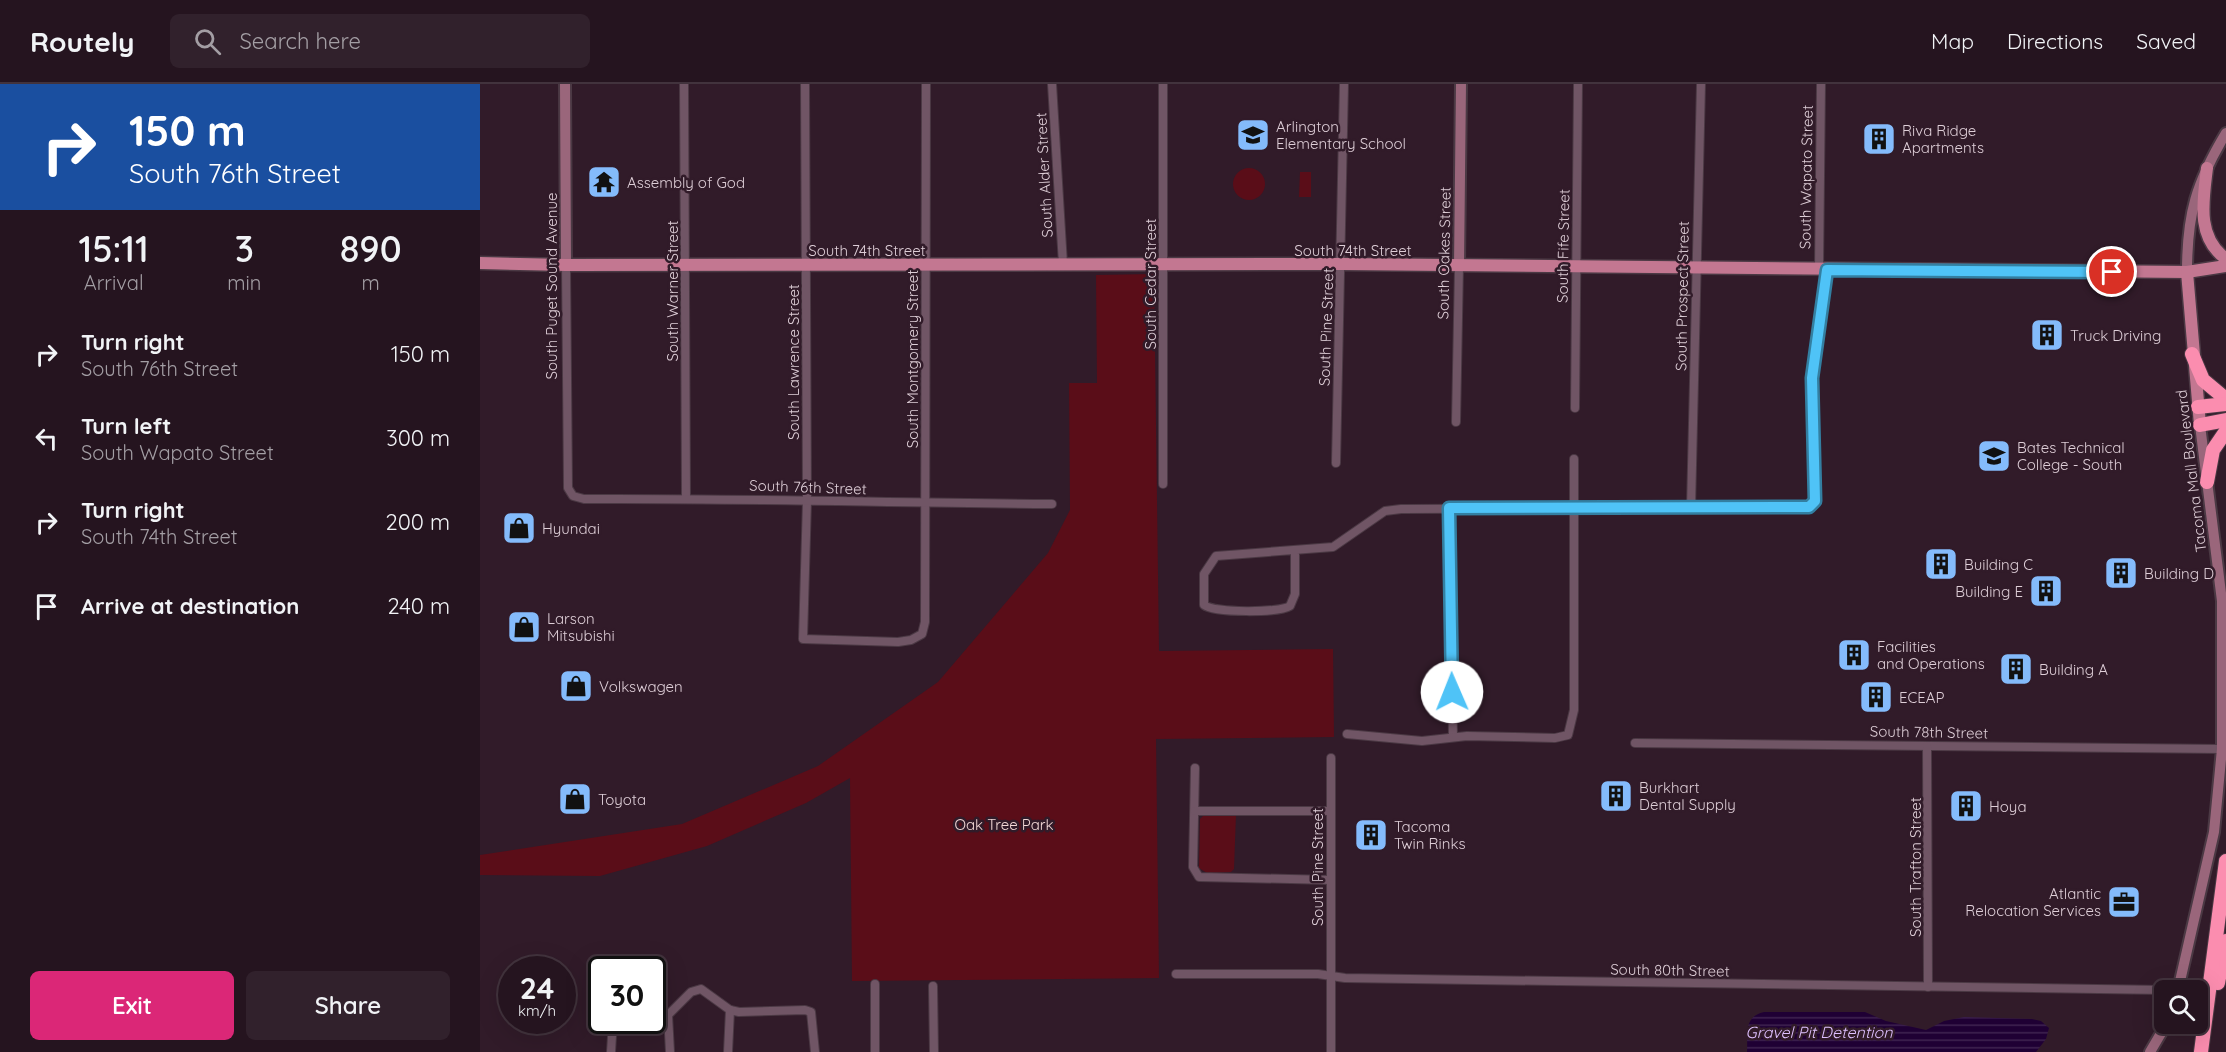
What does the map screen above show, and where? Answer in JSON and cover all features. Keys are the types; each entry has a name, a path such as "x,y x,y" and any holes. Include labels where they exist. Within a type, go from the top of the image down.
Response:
{"highway":[{"path":"2192,354 2203,380 2226,399"},
{"path":"2198,407 2226,404"},
{"path":"2200,424 2226,420"},
{"path":"2207,482 2213,450 2226,431"},
{"path":"2203,1052 2226,861"},
{"path":"2203,1052 2226,940"}],"main road":[{"name":"South Puget Sound Avenue","path":"566,84 566,265"},
{"name":"South Oakes Street","path":"1459,266 1461,84"},
{"name":"Tacoma Mall Boulevard","path":"2180,980 2214,832 2222,749 2222,601 2192,354 2187,272 2188,224 2207,168 2226,133"},
{"path":"2207,168 2204,227 2208,240 2226,259"},
{"name":"South 74th Street","path":"480,263 566,265 1342,264 2187,272 2226,266"},
{"path":"2150,1052 2161,1034"}],"street":[{"name":"South Warner Street","path":"684,84 686,498"},
{"name":"South Lawrence Street","path":"805,84 807,501 803,639 898,642 911,640 922,634"},
{"name":"South Montgomery Street","path":"922,634 926,622 926,84"},
{"name":"South Alder Street","path":"1052,84 1062,264"},
{"name":"South Cedar Street","path":"1163,84 1163,484"},
{"name":"South Pine Street","path":"1336,462 1342,264 1344,84"},
{"name":"South Fife Street","path":"1575,408 1578,84"},
{"name":"South Prospect Street","path":"1691,508 1701,84"},
{"name":"South Wapato Street","path":"1691,508 1802,508 1814,503 1812,378 1823,270 1821,84"},
{"name":"South Puget Sound Avenue","path":"566,265 568,488"},
{"name":"South Oakes Street","path":"1456,422 1459,266"},
{"path":"1347,734 1422,741 1453,737 1564,737 1570,730 1574,710 1574,459"},
{"name":"South 76th Street","path":"568,488 573,496 584,499 686,498 925,504 1052,504"},
{"path":"1295,550 1294,594 1290,606 1277,610 1209,609 1203,602 1204,574 1216,556 1333,547 1385,511 1449,508 1691,508"},
{"path":"1449,508 1453,737"},
{"name":"South 78th Street","path":"1635,743 2222,749"},
{"name":"South Trafton Street","path":"1927,746 1928,987"},
{"name":"South Pine Street","path":"1331,758 1331,1052"},
{"path":"1195,768 1193,860 1196,874 1204,879 1331,880"},
{"path":"1195,811 1331,811"},
{"name":"South 80th Street","path":"1176,974 2154,990"},
{"path":"875,984 875,1052"},
{"path":"933,986 934,1052"},
{"path":"670,1052 668,1014 691,992 701,989 730,1010 811,1012 815,1052"},
{"path":"728,1052 730,1010"},
{"path":"611,1052 612,1034"}],"green space":[{"path":"1249,168 1260,173 1265,184 1260,195 1249,200 1238,195 1233,184 1238,173"},
{"path":"1300,172 1311,172 1311,197 1299,197"},
{"name":"Oak Tree Park","path":"1154,274 1159,651 1333,649 1334,737 1156,739 1159,978 852,981 850,778 806,803 707,846 600,876 480,875 480,855 682,824 818,766 938,682 1048,553 1070,510 1069,383 1097,383 1096,275"},
{"path":"1205,814 1236,814 1234,869 1231,872 1207,873 1199,868 1200,819"}],"water":[{"name":"Gravel Pit Detention","path":"1764,1012 1865,1012 1886,1021 1926,1030 1944,1021 1964,1017 2032,1019 2041,1021 2049,1028 2046,1039 2036,1052 1747,1052 1747,1033 1750,1022 1757,1014"}],"place":[{"name":"Arlington Elementary School","path":"1253,135"},
{"name":"Riva Ridge Apartments","path":"1879,139"},
{"name":"Assembly of God","path":"604,182"},
{"name":"Truck Driving","path":"2047,335"},
{"name":"Bates Technical College - South","path":"1994,456"},
{"name":"Hyundai","path":"519,528"},
{"name":"Building C","path":"1941,564"},
{"name":"Building D","path":"2121,573"},
{"name":"Building E","path":"2046,591"},
{"name":"Larson Mitsubishi","path":"524,627"},
{"name":"Facilities and Operations","path":"1854,655"},
{"name":"Building A","path":"2016,669"},
{"name":"Volkswagen","path":"576,686"},
{"name":"ECEAP","path":"1876,697"},
{"name":"Burkhart Dental Supply","path":"1616,796"},
{"name":"Toyota","path":"575,799"},
{"name":"Hoya","path":"1966,806"},
{"name":"Tacoma Twin Rinks","path":"1371,835"},
{"name":"Atlantic Relocation Services","path":"2124,902"}],"route":[{"path":"1452,692 1449,508 1809,507 1815,501 1812,378 1827,270 2112,272"}]}
